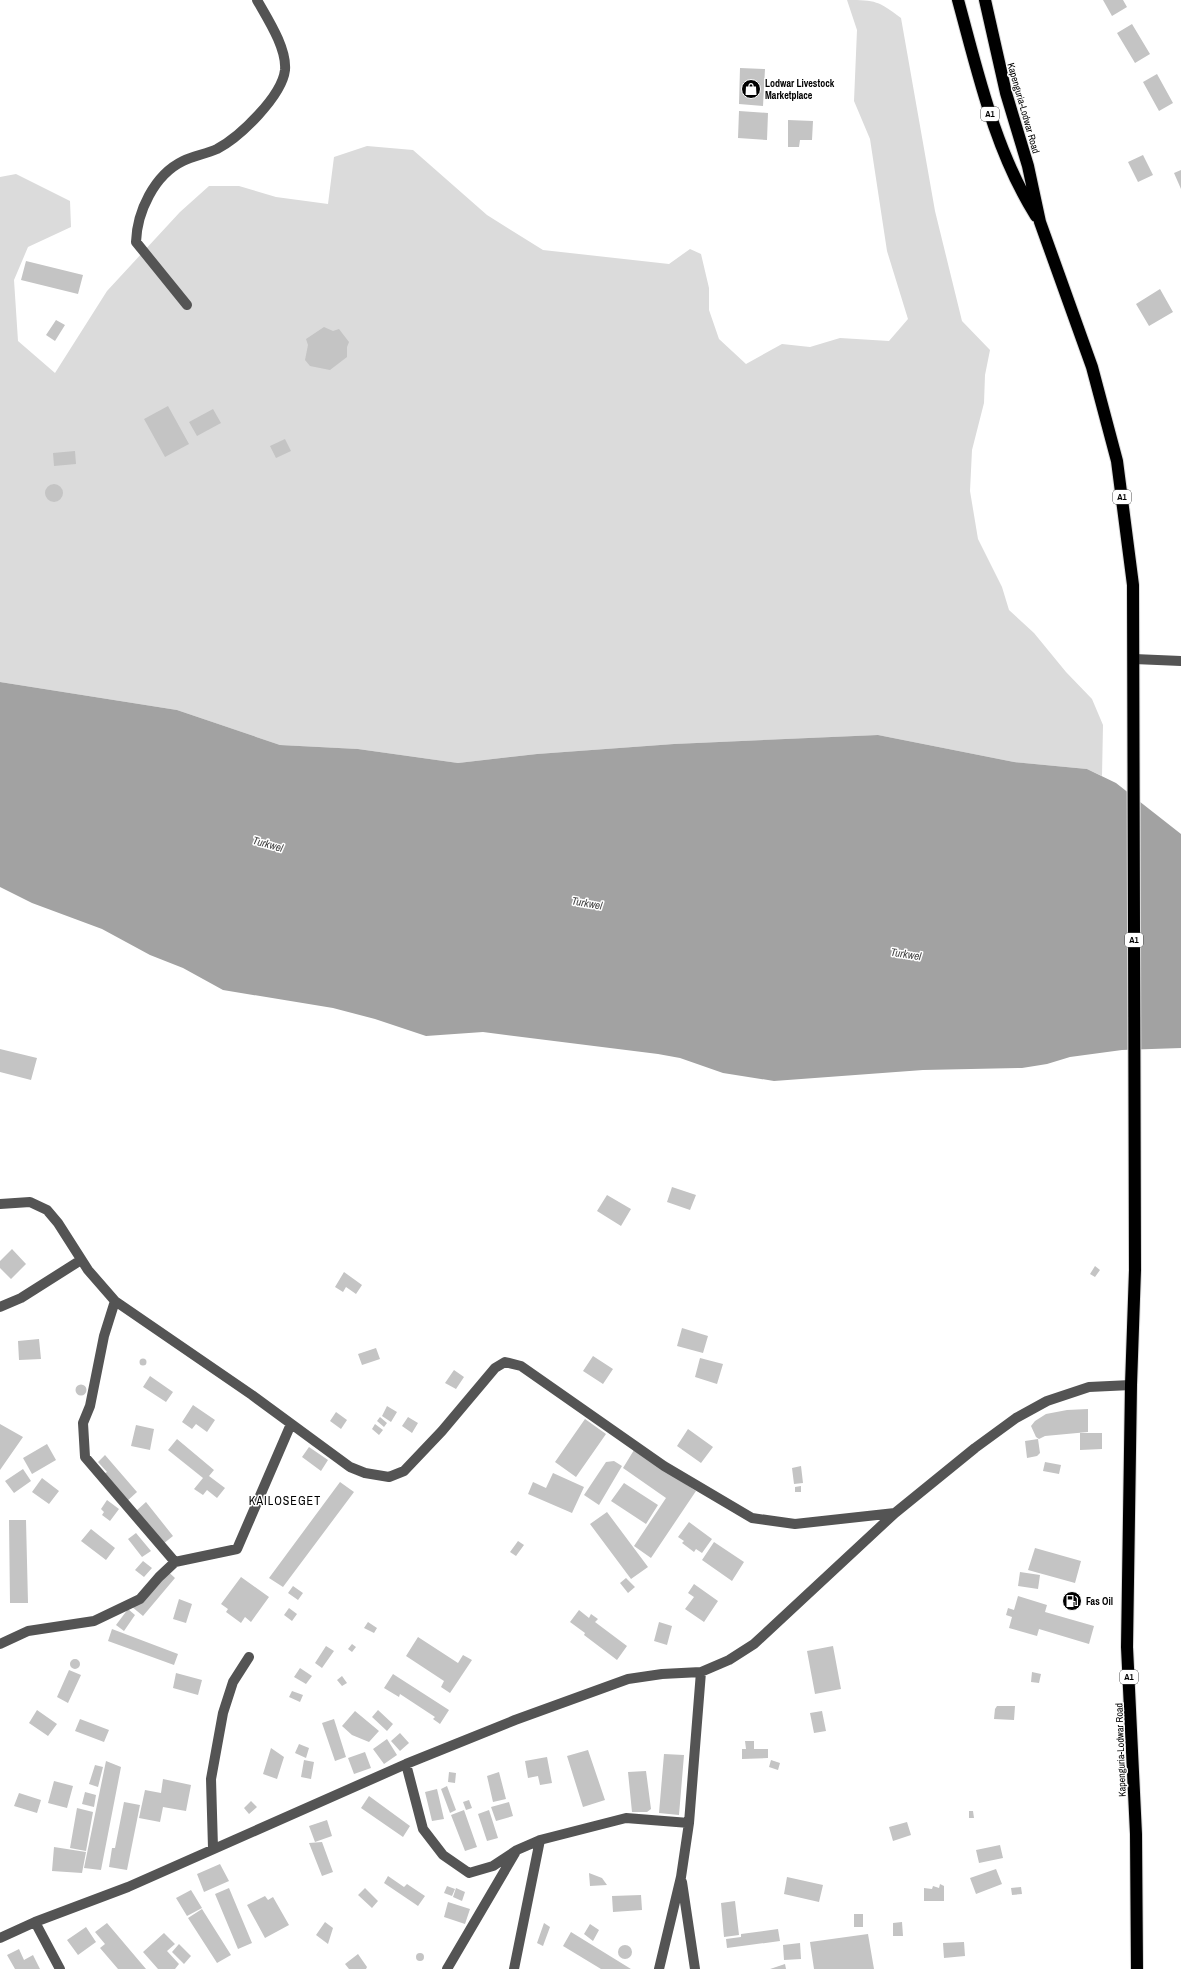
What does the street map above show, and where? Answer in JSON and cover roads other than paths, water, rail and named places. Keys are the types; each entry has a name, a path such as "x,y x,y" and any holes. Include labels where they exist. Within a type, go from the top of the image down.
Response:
{"highway":[{"name":"A1","path":"958,0 993,126 1026,199 1040,222 1092,367 1117,461 1133,585 1135,1270 1131,1385"},
{"name":"Kapenguria-Lodwar Road","path":"985,0 1006,93 1028,166 1040,222"},
{"name":"Kapenguria-Lodwar Road","path":"1131,1385 1128,1647 1136,1834 1137,1969"}],"street":[{"path":"187,305 136,242 139,215 158,182 169,171 182,161 219,148 248,125 272,99 285,69 282,48 257,0"},
{"path":"1134,659 1181,661"},
{"path":"0,1204 30,1202 46,1210 58,1224 81,1260 115,1301 252,1395 350,1467 370,1474 389,1477 404,1471 442,1431 495,1368 505,1362 521,1366 664,1466 752,1518 796,1524 895,1513"},
{"path":"0,1307 22,1298 81,1260"},
{"path":"115,1301 104,1336 90,1406 83,1423 85,1457 175,1562"},
{"path":"0,1938 35,1922 128,1887 213,1848 406,1764 515,1720 628,1679 662,1674 701,1672 729,1660 754,1644 895,1513 975,1448 1016,1418 1047,1401 1089,1387 1131,1385"},
{"path":"0,1644 28,1631 94,1621 140,1599 159,1577 175,1562 237,1549 291,1424"},
{"path":"213,1848 211,1779 223,1713 233,1682 249,1657"},
{"path":"659,1969 681,1876 690,1823 701,1672"},
{"path":"406,1764 423,1829 443,1855 469,1873 493,1866 517,1850 540,1840 626,1818 690,1823"},
{"path":"514,1969 540,1840"},
{"path":"447,1969 517,1850"},
{"path":"681,1876 695,1969"},
{"path":"35,1922 60,1969"}],"water":[{"name":"Turkwel","path":"0,682 177,710 280,745 358,749 458,763 537,754 674,744 878,735 1014,762 1087,769 1116,783 1181,834 1181,1048 1122,1050 1070,1057 1047,1064 1022,1068 923,1070 774,1081 723,1073 680,1058 658,1054 483,1032 426,1036 375,1019 333,1008 223,990 183,968 150,955 102,929 32,903 0,887"}],"place":[{"name":"Lodwar Livestock Marketplace","path":"751,89"},
{"name":"Fas Oil","path":"1072,1601"}],"district":[{"name":"KAILOSEGET","path":"285,1501"}]}
